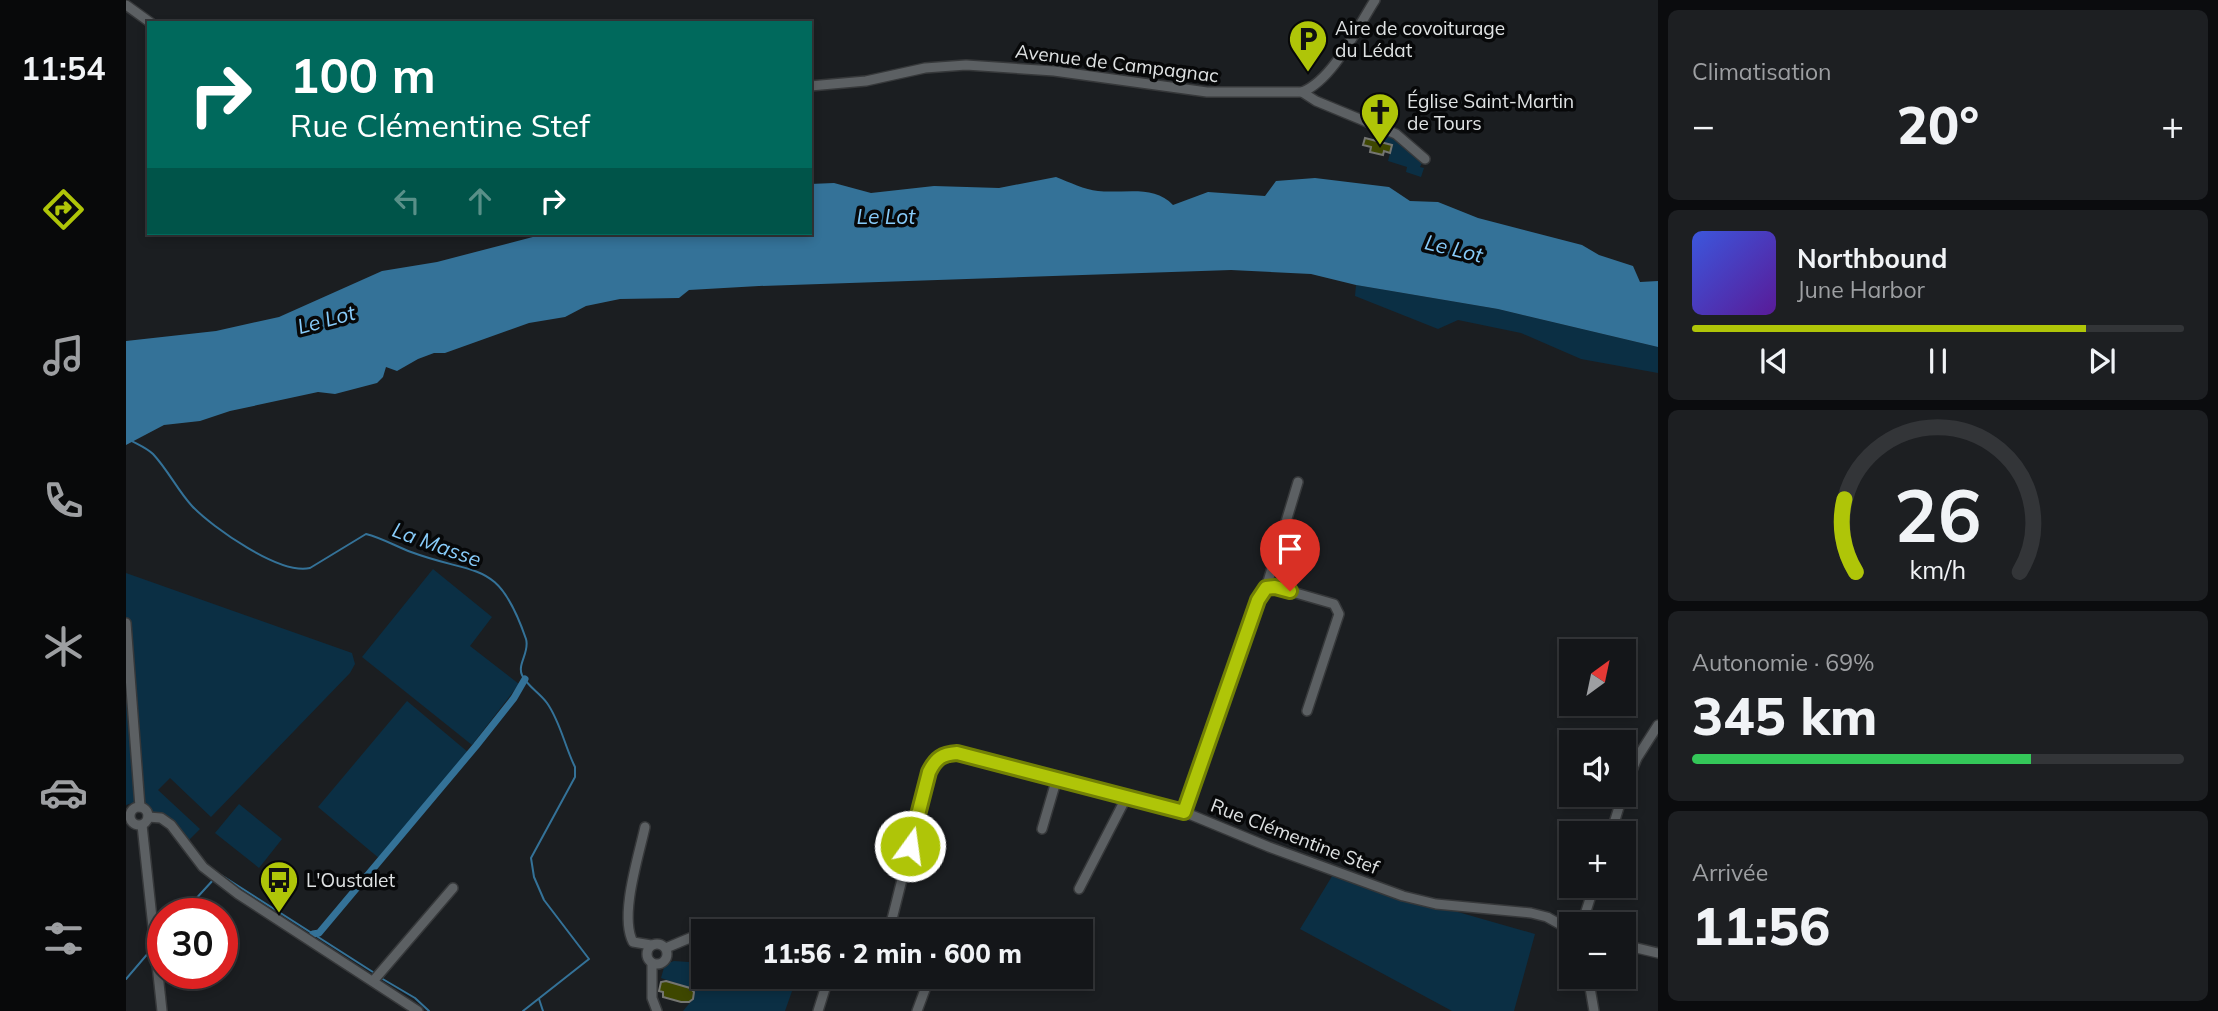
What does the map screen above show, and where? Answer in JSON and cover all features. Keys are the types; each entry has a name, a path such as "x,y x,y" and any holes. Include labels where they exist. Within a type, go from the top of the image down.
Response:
{"street":[{"path":"1302,92 1313,88 1327,74 1375,0"},
{"path":"126,5 148,21"},
{"name":"Avenue de Campagnac","path":"812,86 866,81 925,68 966,65 1054,71 1207,92 1302,92"},
{"path":"1302,92 1315,101 1396,134 1425,159"},
{"path":"1184,812 1258,600 1266,588 1298,482"},
{"path":"1266,588 1275,587 1334,604 1339,614 1307,712"},
{"path":"126,623 140,807"},
{"path":"1636,760 1658,725"},
{"name":"Rue Clémentine Stef","path":"892,919 929,772 934,762 947,753 957,753 1184,812 1269,847 1403,896 1446,905 1531,913 1559,924"},
{"path":"1042,829 1058,778"},
{"path":"1079,889 1127,796"},
{"path":"140,807 128,814 134,823 161,818 171,825 197,860 217,878 378,976 418,1011"},
{"path":"140,807 147,812 145,821 162,1011"},
{"path":"645,827 627,931 633,942 663,945 666,948"},
{"path":"378,976 453,888"},
{"path":"666,948 691,937"},
{"path":"651,945 646,956 652,963 652,998 657,1011"},
{"path":"652,963 659,964 666,960 666,948"},
{"path":"1636,948 1658,953"},
{"path":"818,1011 825,989"},
{"path":"917,1011 925,989"},
{"path":"1590,989 1594,1011"}],"shaded area":[{"path":"1376,128 1396,136 1422,163 1420,167 1424,168 1421,177 1406,172 1407,167 1388,161 1392,145 1373,140"},
{"path":"1356,285 1498,309 1658,347 1658,373 1581,359 1521,333 1458,320 1438,329 1355,296"},
{"path":"433,569 492,617 470,646 519,684 472,745 362,657"},
{"path":"126,573 352,653 355,664 350,673 211,817 170,778 158,790 200,829 184,845 140,799 126,623"},
{"path":"126,670 136,798 133,803 126,805"},
{"path":"407,701 469,753 380,859 318,807"},
{"path":"239,804 282,839 259,868 215,833"},
{"path":"1337,868 1409,898 1535,934 1514,1011 1452,1011 1300,929"},
{"path":"674,961 691,962 691,989 661,978 665,964"},
{"path":"691,989 793,989 785,1011 683,1011 693,999 694,991"}],"water":[{"name":"Le Lot","path":"1056,177 1093,190 1157,194 1173,205 1208,192 1265,196 1276,181 1315,178 1389,187 1410,201 1438,202 1478,218 1582,245 1599,255 1633,266 1640,282 1658,281 1658,347 1498,309 1356,285 1311,274 1231,270 689,290 679,298 620,299 586,306 565,317 529,323 445,353 434,353 397,371 386,367 383,377 377,383 335,394 318,392 230,411 200,421 164,425 126,445 126,341 216,331 279,317 382,271 437,262 540,235 812,235 812,184 834,183 871,193 934,186 999,188"}],"building":[{"name":"Église Saint-Martin de Tours","path":"1365,138 1392,145 1390,153 1384,151 1383,155 1370,152 1371,147 1363,145"},
{"path":"661,982 690,988 694,992 693,999 681,1002 663,997 663,992 659,991"}],"waterway":[{"name":"La Masse","path":"130,440 153,454 187,500 202,515 231,537 265,557 297,568 310,568 366,534 434,560 483,574 495,582 506,595 526,639 522,675 552,710 575,767 575,777 531,858 534,877 544,900 589,959 523,1011"},
{"path":"313,934 319,933 476,746 514,698 525,679"},
{"name":"La Masse","path":"219,876 376,974"},
{"name":"La Masse","path":"197,898 214,879"},
{"name":"La Masse","path":"126,979 147,954"},
{"name":"La Masse","path":"381,978 415,998 429,1011"},
{"path":"539,999 543,1011"}],"place":[{"name":"Aire de covoiturage du Lédat","path":"1308,73"},
{"name":"Église Saint-Martin de Tours","path":"1380,146"},
{"name":"L'Oustalet","path":"279,914"}],"route":[{"path":"910,846 929,772 934,762 947,753 957,753 1184,812 1222,710 1258,600 1266,588 1275,587 1290,591"}]}
